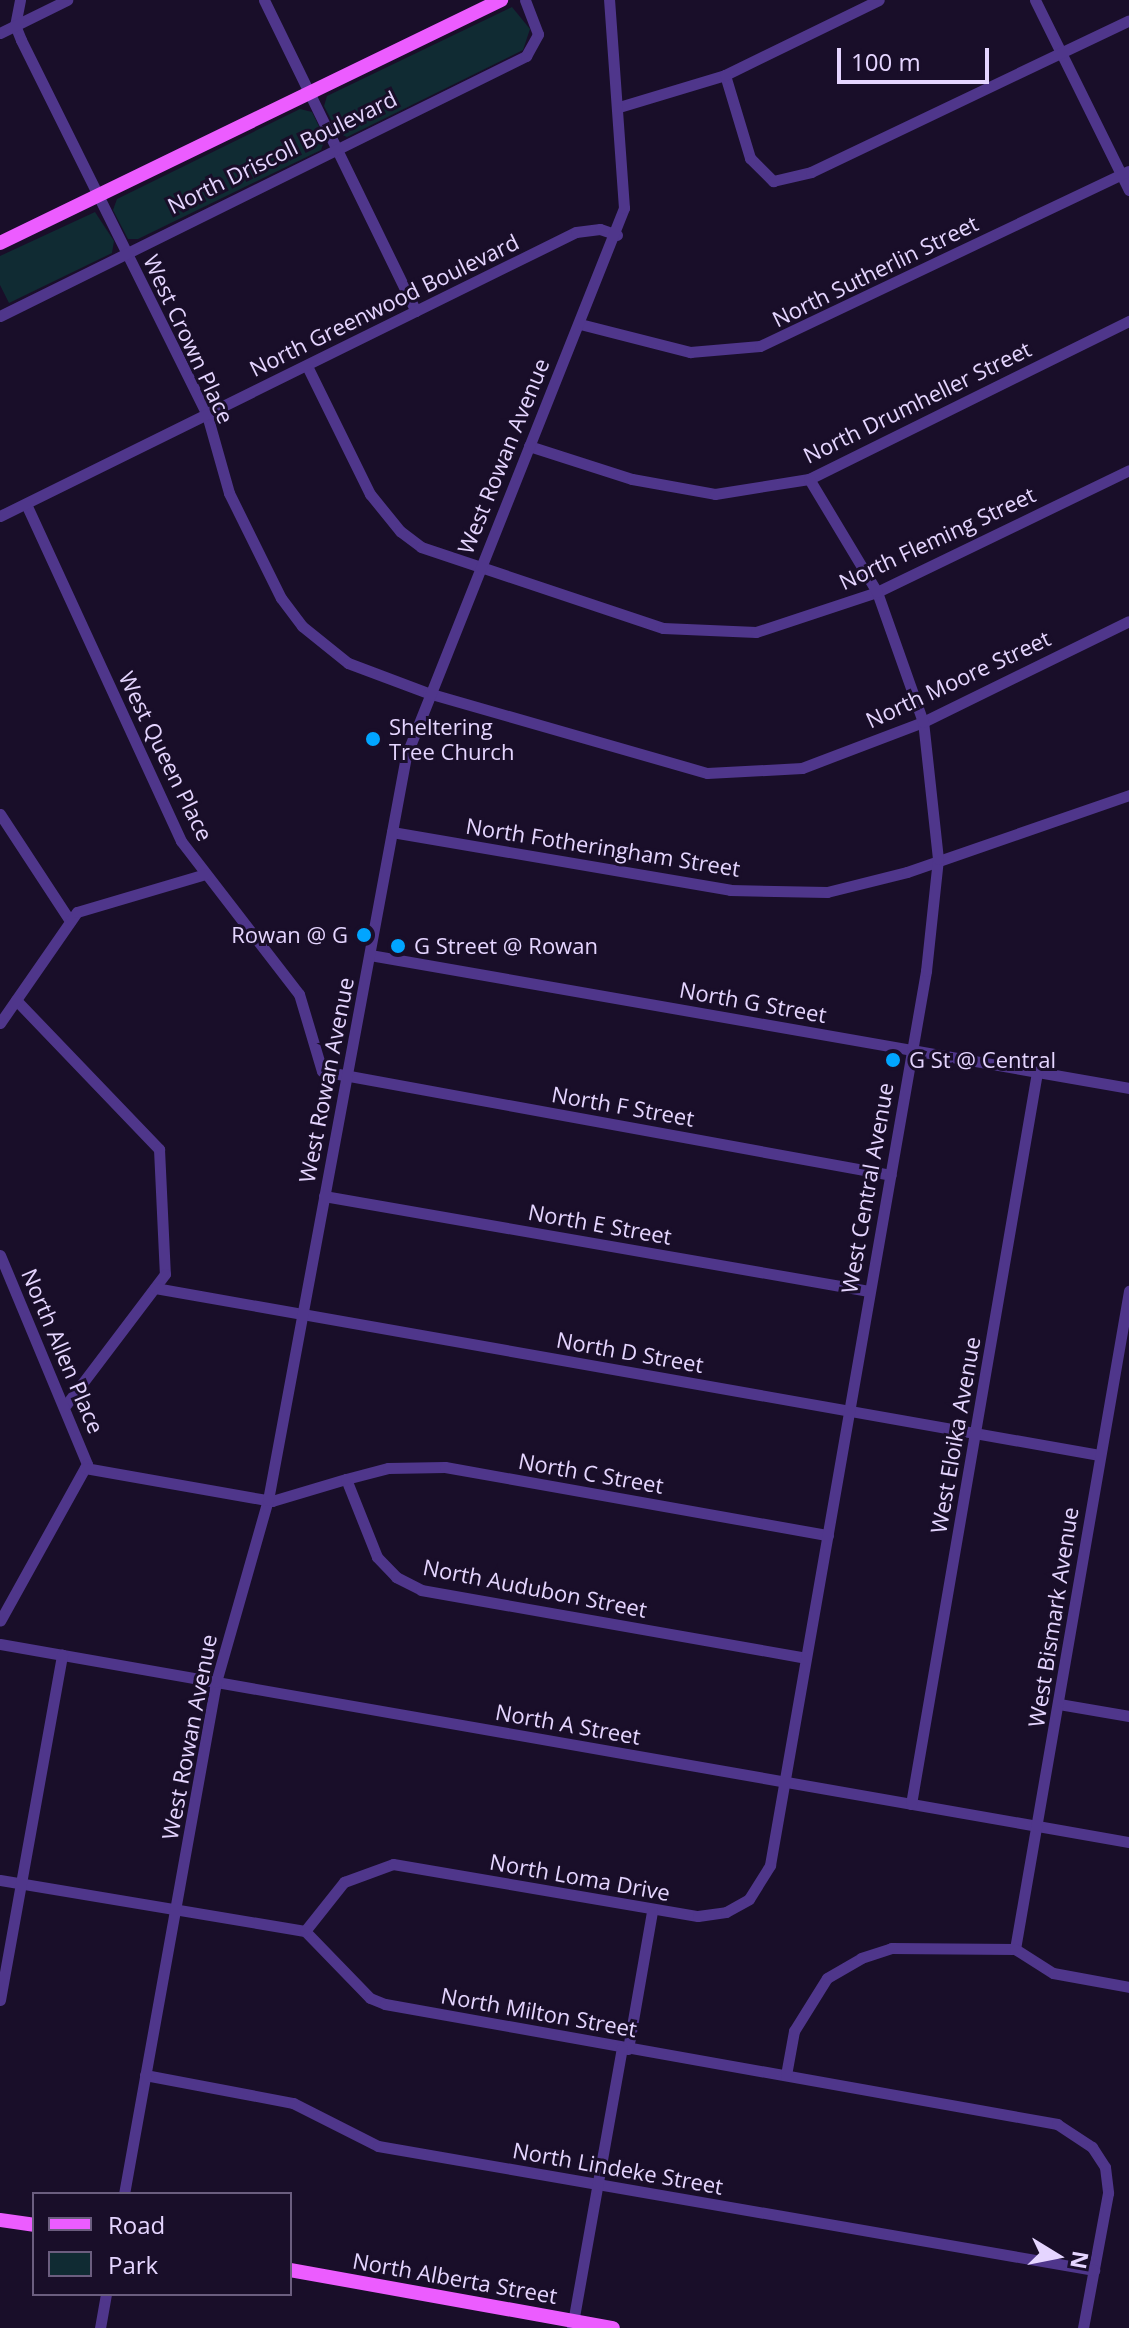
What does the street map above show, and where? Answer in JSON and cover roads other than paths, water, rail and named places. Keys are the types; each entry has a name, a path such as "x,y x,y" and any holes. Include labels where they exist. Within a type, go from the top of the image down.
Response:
{"main road":[{"name":"North Driscoll Boulevard","path":"0,243 501,0"},
{"path":"0,2220 32,2225"},
{"name":"North Alberta Street","path":"292,2270 573,2325 613,2328"}],"street":[{"path":"15,25 20,0"},
{"path":"0,33 67,0"},
{"path":"264,0 416,311"},
{"name":"North Driscoll Boulevard","path":"0,316 526,56 538,34 525,0"},
{"name":"West Rowan Avenue","path":"124,2192 216,1682 268,1500 406,756 478,569 617,235 626,185 609,0"},
{"path":"619,107 725,75 879,0"},
{"path":"1035,0 1125,172 1129,190"},
{"path":"725,75 750,158 773,181 811,172 1129,20"},
{"name":"West Crown Place","path":"15,25 207,415 229,493 281,598 302,626 348,663 428,693"},
{"name":"North Sutherlin Street","path":"580,324 690,352 771,343 1125,172"},
{"name":"North Greenwood Boulevard","path":"0,516 576,232 600,229 617,235"},
{"name":"North Drumheller Street","path":"529,446 632,479 715,494 809,479 1129,321"},
{"name":"North Fleming Street","path":"307,366 382,513 421,547 478,569 663,628 756,632 877,592 1129,470"},
{"name":"West Central Avenue","path":"784,1782 912,1051 938,859 923,722 877,592 809,479"},
{"name":"West Queen Place","path":"26,504 181,841 299,994 319,1067 347,1077"},
{"name":"North Moore Street","path":"428,693 707,773 802,768 923,722 1129,621"},
{"name":"North Fotheringham Street","path":"392,832 730,890 827,892 938,859 1129,795"},
{"path":"0,814 70,921"},
{"path":"0,1023 9,1005 82,909 205,874"},
{"name":"North G Street","path":"370,955 1129,1088"},
{"path":"9,1005 158,1145 166,1270 66,1405"},
{"name":"West Eloika Avenue","path":"911,1804 1037,1072"},
{"name":"North F Street","path":"347,1077 891,1175"},
{"name":"North E Street","path":"324,1196 869,1291"},
{"name":"North Allen Place","path":"0,1255 66,1405 86,1466"},
{"name":"North D Street","path":"155,1288 1099,1455"},
{"name":"West Bismark Avenue","path":"1015,1949 1129,1291"},
{"path":"0,1621 86,1466 268,1500 346,1479"},
{"name":"North C Street","path":"346,1479 388,1468 445,1467 828,1535"},
{"name":"North Audubon Street","path":"346,1479 377,1557 396,1577 421,1590 805,1658"},
{"name":"North A Street","path":"0,1644 1129,1842"},
{"path":"0,2000 62,1655"},
{"path":"1059,1704 1129,1716"},
{"name":"North Loma Drive","path":"305,1931 344,1882 393,1864 652,1911 712,1915 749,1899 770,1865 784,1782"},
{"path":"0,1880 175,1912 305,1931"},
{"path":"573,2325 652,1911"},
{"name":"North Milton Street","path":"305,1931 370,1998 385,2004 1057,2124 1092,2147 1105,2167 1108,2193 1094,2270"},
{"path":"786,2075 794,2031 809,2000 827,1978 861,1958 921,1945 1015,1949 1053,1973 1129,1987"},
{"name":"North Lindeke Street","path":"145,2075 293,2103 378,2146 1094,2270"},
{"path":"1083,2328 1094,2270"},
{"path":"100,2328 106,2296"}],"place":[{"name":"Sheltering Tree Church","path":"373,739"},
{"name":"Rowan @ G","path":"364,935"},
{"name":"G Street @ Rowan","path":"398,946"},
{"name":"G St @ Central","path":"893,1060"}]}
